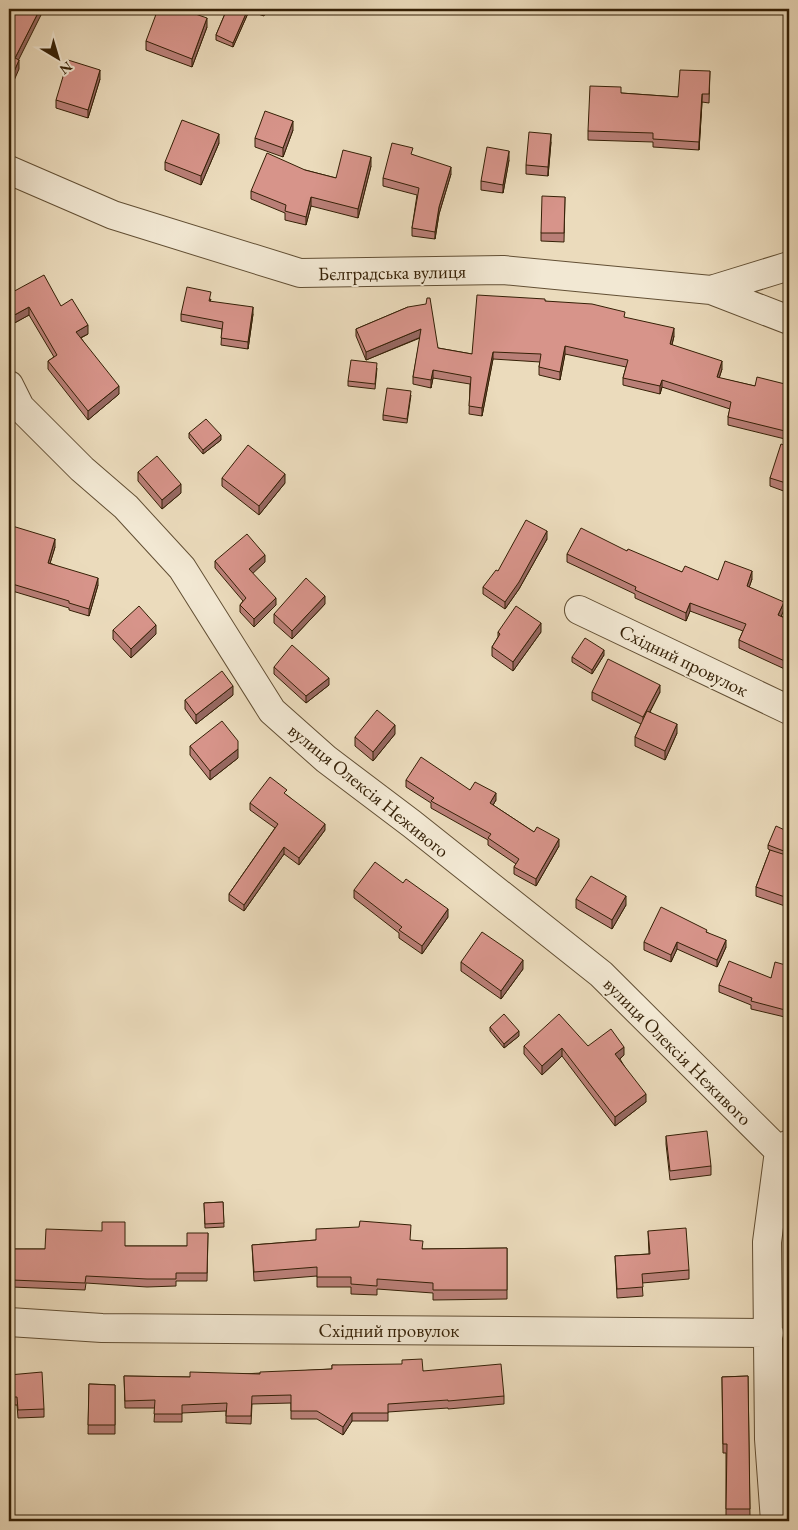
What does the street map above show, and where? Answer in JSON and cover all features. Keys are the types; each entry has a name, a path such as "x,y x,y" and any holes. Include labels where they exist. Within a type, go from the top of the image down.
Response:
{"street":[{"name":"Бєлградська вулиця","path":"9,170 113,216 300,273 503,270 711,290 789,266"},
{"path":"711,290 789,320"},
{"name":"вулиця Олексія Неживого","path":"9,385 20,408 82,469 126,507 182,568 272,711 326,759 412,824 601,974 784,1148"},
{"name":"Східний провулок","path":"578,610 789,710"},
{"path":"775,1521 769,1439 767,1242 784,1148"},
{"name":"Східний провулок","path":"9,1322 102,1328 769,1333"}],"building":[{"path":"9,9 40,9 15,58 19,60 9,83"},
{"path":"158,9 181,9 207,18 192,59 146,41"},
{"path":"227,9 248,9 233,43 216,35"},
{"path":"68,60 100,70 88,110 56,100"},
{"path":"680,70 710,71 709,94 702,94 699,142 653,139 653,133 588,131 590,86 621,87 621,93 678,97"},
{"path":"265,111 293,121 283,148 255,138"},
{"path":"182,120 219,134 201,176 165,162"},
{"path":"529,132 551,134 548,167 526,165"},
{"path":"392,143 413,148 411,154 451,167 439,207 435,232 412,228 419,188 383,178"},
{"path":"487,147 509,151 503,185 481,181"},
{"path":"343,150 371,157 358,209 311,197 306,217 285,211 286,205 251,191 267,153 305,170 336,178"},
{"path":"542,196 565,197 564,233 541,233"},
{"path":"44,275 61,306 72,299 88,325 76,332 119,386 88,411 48,361 57,355 29,307 9,318 9,294"},
{"path":"187,287 211,292 209,301 253,307 248,342 221,338 223,322 181,314"},
{"path":"477,295 592,304 625,312 624,317 674,328 670,344 722,361 717,377 755,386 757,377 789,385 789,432 728,417 731,402 662,380 660,386 623,378 628,360 565,346 560,372 539,367 541,354 493,352 482,408 469,406 471,377 433,370 431,380 413,377 421,329 366,352 356,329 408,307 426,304 427,298 430,298 438,348 472,354"},
{"path":"351,360 377,363 375,384 348,381"},
{"path":"387,388 411,391 407,419 383,415"},
{"path":"206,419 221,435 203,450 189,433"},
{"path":"781,444 789,447 789,484 770,478"},
{"path":"248,445 285,474 259,506 222,478"},
{"path":"157,456 181,484 162,500 138,472"},
{"path":"526,520 547,531 519,582 505,602 483,587 496,570 498,571"},
{"path":"9,525 55,539 48,563 98,578 89,609 9,583"},
{"path":"581,528 627,551 628,549 682,572 685,566 718,580 725,561 752,571 747,586 784,602 778,615 789,620 789,663 739,640 746,624 690,603 686,613 635,590 636,587 567,554"},
{"path":"247,534 265,555 249,569 276,598 254,619 240,605 246,598 215,561"},
{"path":"306,578 325,596 292,631 274,614"},
{"path":"139,606 156,625 131,649 113,630"},
{"path":"516,606 541,623 513,662 492,647 500,634 498,632"},
{"path":"585,638 604,650 592,670 572,657"},
{"path":"292,645 329,678 306,696 274,667"},
{"path":"608,659 660,685 643,717 592,692"},
{"path":"222,671 233,686 196,715 185,700"},
{"path":"377,710 395,725 373,752 355,737"},
{"path":"647,711 677,724 665,751 635,737"},
{"path":"222,721 238,741 238,749 210,771 190,746"},
{"path":"421,757 470,790 475,782 496,793 490,803 534,832 537,827 559,839 536,879 514,867 519,859 488,838 491,834 431,801 434,798 406,780"},
{"path":"270,777 287,790 284,793 325,824 299,858 284,847 244,905 229,894 278,824 250,803"},
{"path":"776,826 789,832 789,853 768,845"},
{"path":"770,850 789,856 789,887 785,897 756,887"},
{"path":"375,862 403,883 406,879 448,909 422,946 399,930 402,927 354,890"},
{"path":"591,876 626,896 612,920 576,899"},
{"path":"661,907 707,930 706,932 726,940 717,960 677,942 671,955 644,942"},
{"path":"482,932 523,960 501,991 461,962"},
{"path":"729,961 771,978 775,962 789,966 789,1011 751,1001 752,998 719,985"},
{"path":"504,1014 519,1031 504,1044 490,1027"},
{"path":"559,1014 588,1046 611,1029 624,1047 615,1054 646,1094 615,1117 562,1048 542,1066 524,1046"},
{"path":"707,1131 711,1166 670,1171 666,1136"},
{"path":"223,1202 224,1223 205,1224 204,1203"},
{"path":"360,1221 411,1225 410,1240 423,1241 422,1249 507,1248 507,1290 433,1290 433,1283 377,1279 377,1286 351,1284 351,1277 317,1277 317,1267 254,1272 252,1245 316,1240 316,1229 359,1227"},
{"path":"102,1222 125,1222 125,1246 187,1246 187,1233 208,1233 207,1273 176,1273 176,1279 86,1276 85,1283 12,1280 12,1249 45,1249 46,1229 102,1231"},
{"path":"686,1228 689,1270 642,1274 643,1287 617,1289 615,1256 650,1254 648,1231"},
{"path":"422,1359 423,1371 501,1364 504,1396 388,1404 388,1413 352,1413 343,1427 317,1411 291,1411 291,1395 252,1396 251,1416 226,1416 227,1403 182,1405 182,1414 154,1414 155,1400 125,1401 124,1376 190,1377 190,1372 260,1374 260,1372 332,1369 332,1365 402,1364 402,1360"},
{"path":"42,1372 44,1409 18,1410 17,1397 9,1397 9,1375"},
{"path":"748,1376 750,1509 726,1509 727,1444 723,1444 722,1377"},
{"path":"89,1384 115,1385 115,1425 88,1425"}]}
